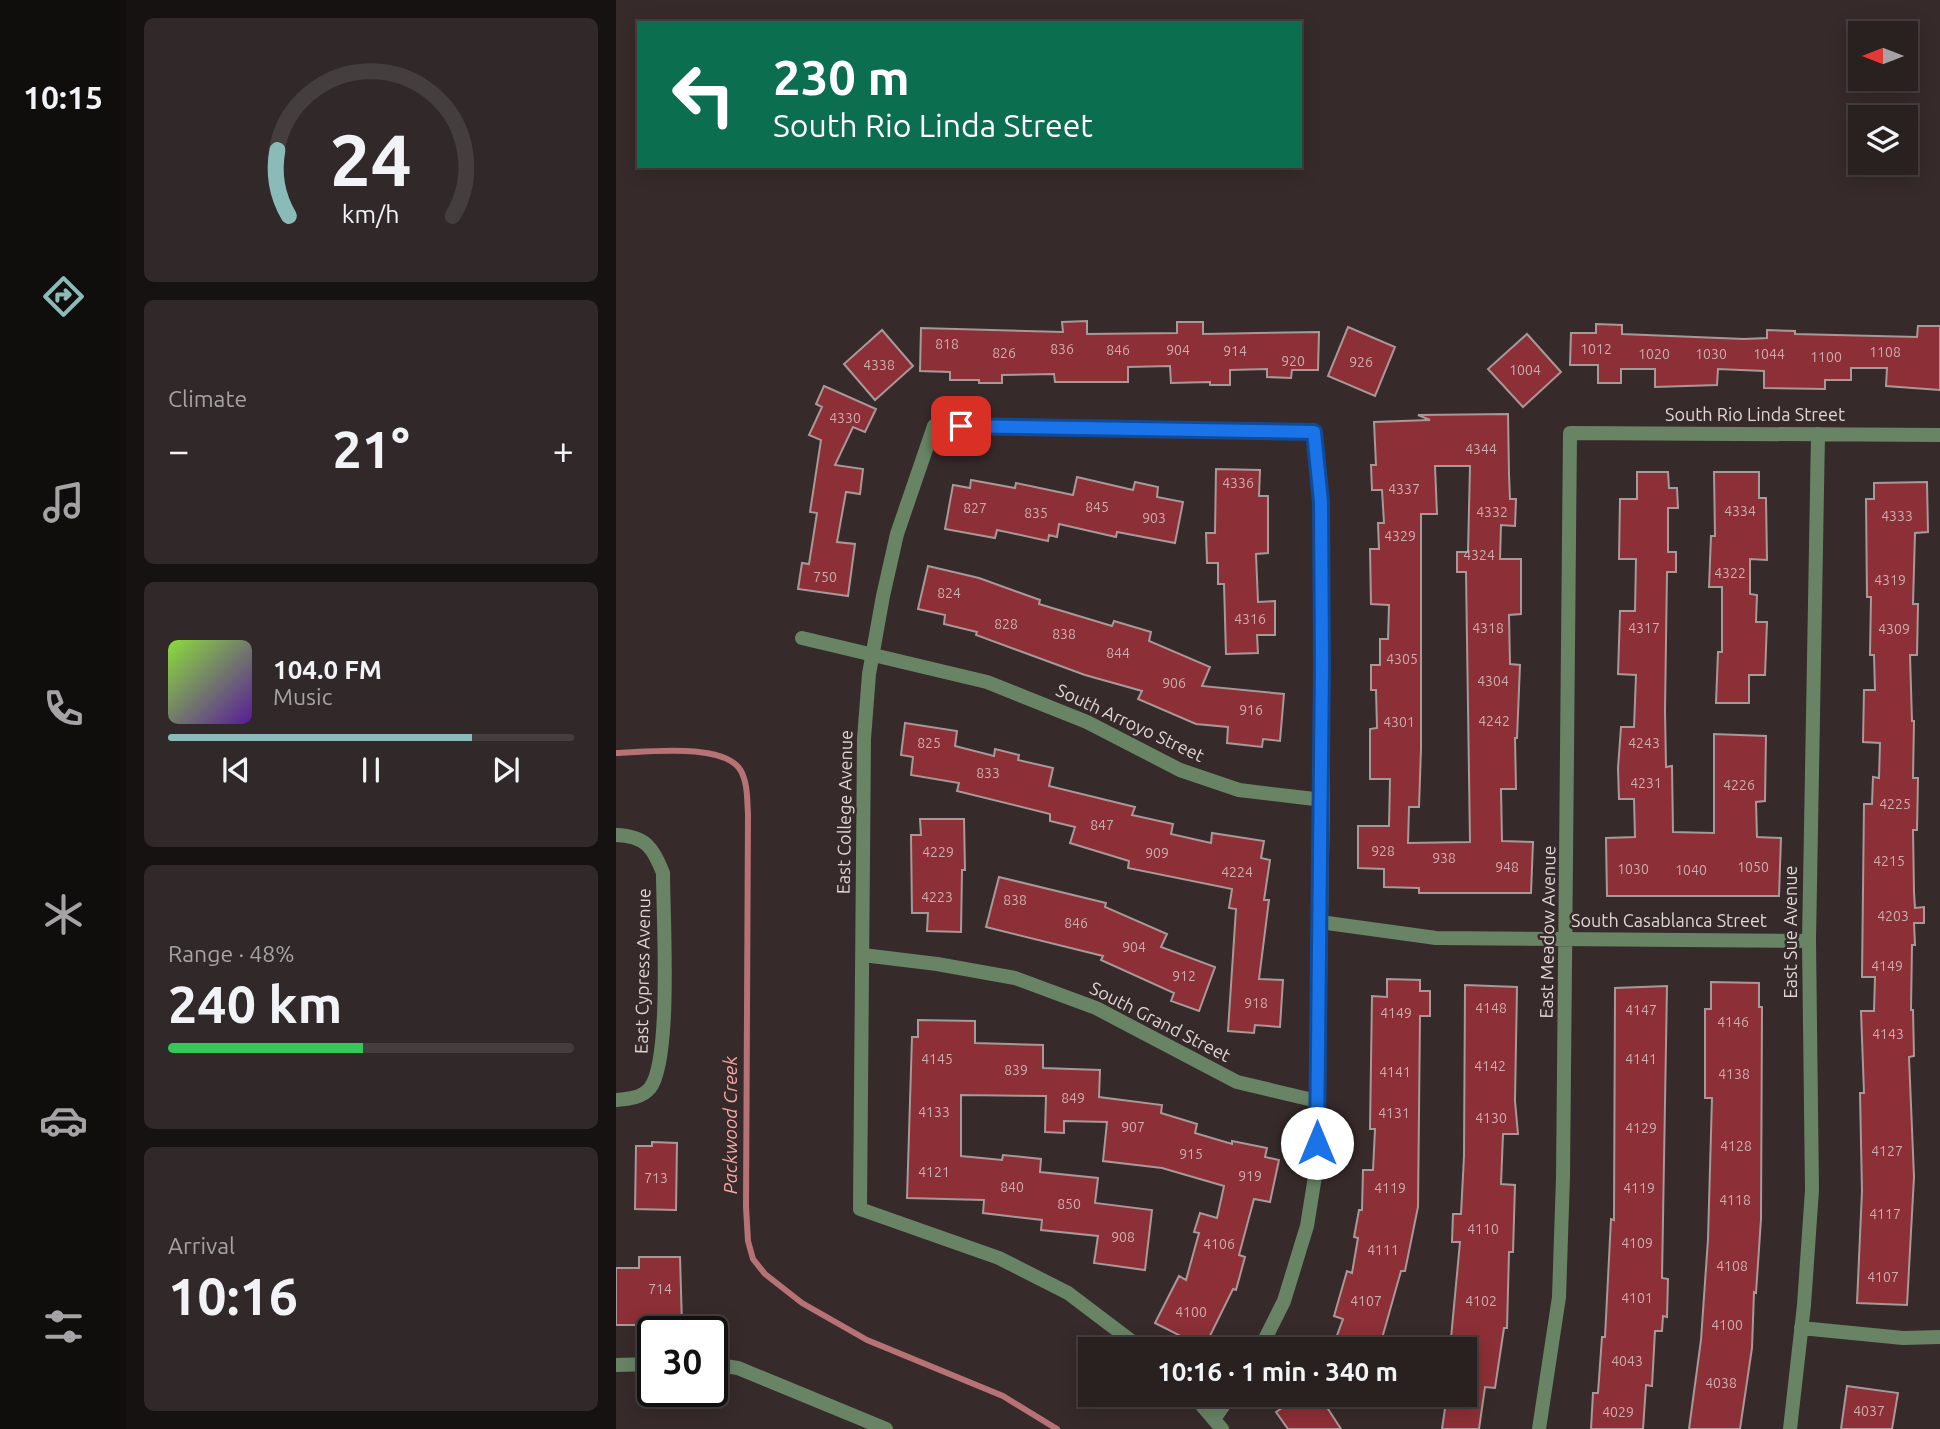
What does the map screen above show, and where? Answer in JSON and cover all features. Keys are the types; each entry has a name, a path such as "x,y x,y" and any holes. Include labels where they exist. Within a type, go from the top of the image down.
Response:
{"street":[{"name":"East College Avenue","path":"1126,1337 1068,1293 999,1258 860,1209 864,739 872,655 897,534 934,426 1314,432 1321,502 1323,800"},
{"name":"South Rio Linda Street","path":"1570,433 1940,435"},
{"name":"East Meadow Avenue","path":"1539,1429 1559,1297 1568,940 1570,433"},
{"name":"East Sue Avenue","path":"1790,1429 1812,1190 1809,941 1818,434"},
{"name":"South Arroyo Street","path":"802,638 987,682 1087,722 1180,770 1239,790 1323,800"},
{"path":"1266,1337 1284,1301 1307,1226 1317,1164 1323,800"},
{"name":"East Cypress Avenue","path":"616,835 635,836 654,852 663,873 662,1056 649,1090 636,1098 616,1100"},
{"name":"South Casablanca Street","path":"1320,922 1436,938 1809,941"},
{"name":"South Grand Street","path":"863,956 937,964 1015,978 1096,1008 1237,1082 1317,1101"},
{"path":"1801,1328 1887,1337 1940,1337"},
{"path":"616,1365 637,1364"},
{"path":"728,1366 738,1368 887,1429"},
{"path":"1203,1407 1218,1424 1226,1407"}],"building":[{"path":"1087,321 1087,334 1177,333 1177,322 1203,322 1203,334 1319,332 1318,370 1292,370 1291,378 1267,377 1267,369 1230,370 1230,385 1210,385 1210,382 1171,383 1170,366 1128,367 1128,382 1055,382 1054,374 1002,375 1002,383 979,383 979,380 950,380 950,372 920,371 921,328 1063,332 1062,322"},
{"path":"1596,324 1622,325 1622,334 1744,339 1767,338 1767,330 1795,331 1795,334 1917,337 1918,326 1940,326 1940,390 1886,386 1887,368 1851,368 1851,380 1825,380 1825,389 1764,388 1764,371 1718,369 1717,385 1655,387 1655,369 1621,369 1621,383 1598,383 1598,365 1570,365 1571,333 1596,333"},
{"path":"1348,327 1395,347 1375,396 1328,376"},
{"path":"882,330 913,366 875,400 844,364"},
{"path":"1527,334 1561,372 1523,407 1488,369"},
{"path":"824,386 876,409 865,432 853,427 835,465 863,469 860,494 846,492 837,542 855,544 848,596 798,589 802,563 809,564 817,513 810,512 821,440 809,435 822,407 816,404"},
{"path":"1508,414 1510,499 1516,499 1515,526 1501,525 1500,559 1521,559 1521,614 1509,615 1510,664 1520,665 1515,738 1516,789 1501,789 1502,841 1533,842 1531,893 1419,893 1419,888 1384,887 1384,869 1358,868 1358,826 1389,826 1390,779 1370,779 1370,729 1377,728 1376,690 1371,690 1371,665 1380,665 1380,639 1388,639 1389,605 1371,604 1370,549 1379,549 1378,523 1384,523 1382,490 1372,490 1371,465 1376,465 1374,422 1430,420 1418,415","holes":["1435,466 1470,466 1468,552 1457,552 1457,572 1466,572 1470,842 1408,843 1409,807 1419,807 1421,514 1437,514"]},
{"path":"1216,469 1260,470 1259,496 1268,496 1268,553 1256,554 1258,602 1275,601 1275,635 1257,635 1258,653 1226,654 1224,584 1218,584 1218,563 1207,563 1206,533 1215,533"},
{"path":"1637,472 1668,472 1669,488 1677,488 1678,508 1668,508 1668,552 1676,552 1676,572 1667,572 1665,710 1666,767 1672,766 1673,832 1714,833 1714,734 1766,736 1765,801 1756,802 1757,837 1781,838 1779,896 1607,896 1606,838 1635,837 1634,799 1619,799 1618,768 1621,727 1634,727 1636,675 1618,674 1620,611 1635,611 1636,559 1619,559 1620,499 1637,499"},
{"path":"1714,472 1759,472 1759,498 1766,498 1767,560 1750,559 1750,594 1757,595 1756,622 1767,622 1765,675 1749,675 1749,703 1716,703 1718,652 1722,652 1722,587 1709,587 1711,536 1715,536"},
{"path":"1077,477 1133,490 1135,482 1158,487 1157,497 1183,502 1175,543 1117,532 1116,537 1059,524 1057,537 1049,535 1048,541 997,530 995,538 945,529 953,485 970,488 971,480 1015,488 1016,483 1073,495"},
{"path":"1927,482 1928,532 1915,533 1913,604 1918,604 1917,655 1910,655 1914,721 1913,778 1918,778 1917,830 1913,830 1914,892 1915,908 1924,907 1924,923 1914,923 1915,945 1912,945 1911,1010 1914,1056 1909,1057 1914,1177 1907,1305 1857,1303 1862,1191 1860,1093 1864,1093 1861,1011 1874,1011 1875,977 1862,977 1864,804 1872,804 1873,777 1879,778 1880,743 1863,742 1864,690 1875,690 1874,655 1870,655 1871,597 1867,597 1866,499 1874,499 1874,483"},
{"path":"928,566 979,578 1040,600 1039,604 1112,626 1114,621 1151,632 1149,641 1210,667 1202,686 1284,694 1280,741 1263,739 1262,747 1227,743 1228,727 1196,724 1138,699 1142,691 1085,675 976,635 977,632 944,624 945,615 918,609"},
{"path":"905,723 957,731 955,746 994,756 995,749 1019,755 1018,760 1053,768 1049,786 1135,807 1132,815 1173,824 1171,834 1211,843 1212,833 1264,841 1261,858 1270,860 1264,900 1269,900 1259,979 1283,980 1280,1027 1255,1025 1254,1033 1228,1031 1236,909 1229,908 1232,889 1128,868 1129,861 1070,843 1075,827 1050,821 1050,814 957,791 959,783 911,775 913,757 901,755"},
{"path":"920,819 964,819 965,870 962,870 961,932 927,931 928,913 912,913 911,835 921,835"},
{"path":"999,877 1106,903 1105,907 1167,934 1161,947 1215,967 1199,1011 1171,1001 1174,993 1101,960 1103,956 986,927"},
{"path":"1387,979 1420,980 1420,991 1430,991 1430,1016 1420,1016 1418,1207 1405,1271 1401,1271 1382,1337 1336,1337 1343,1319 1334,1316 1347,1271 1352,1273 1358,1238 1354,1237 1359,1210 1362,1210 1363,1170 1373,1170 1375,1129 1370,1129 1372,996 1387,997"},
{"path":"1711,982 1759,983 1759,1007 1762,1007 1761,1219 1752,1348 1740,1429 1689,1429 1701,1340 1708,1239 1712,1098 1705,1098 1705,1009 1711,1009"},
{"path":"1465,985 1517,987 1515,1101 1518,1134 1503,1134 1501,1184 1515,1185 1513,1252 1509,1252 1507,1328 1504,1328 1495,1388 1485,1387 1479,1429 1442,1429 1445,1407 1477,1407 1477,1337 1451,1337 1460,1242 1452,1242 1453,1214 1461,1214"},
{"path":"1667,986 1662,1278 1668,1279 1667,1317 1663,1316 1662,1331 1655,1331 1652,1386 1646,1385 1643,1429 1591,1429 1593,1393 1598,1393 1602,1337 1605,1337 1611,1219 1614,1220 1615,988"},
{"path":"918,1020 975,1021 975,1043 1043,1045 1043,1068 1100,1070 1099,1097 1162,1105 1161,1113 1197,1124 1195,1133 1232,1144 1232,1141 1267,1148 1265,1157 1279,1160 1270,1202 1254,1199 1239,1255 1245,1257 1236,1290 1233,1289 1209,1337 1182,1337 1155,1323 1179,1276 1186,1280 1199,1233 1194,1232 1200,1213 1217,1218 1224,1186 1162,1168 1103,1161 1107,1122 1064,1121 1064,1133 1045,1132 1046,1096 961,1095 961,1156 1002,1160 1003,1155 1041,1159 1040,1172 1098,1178 1095,1203 1152,1210 1145,1270 1094,1263 1098,1236 1041,1230 1042,1220 983,1213 984,1200 907,1198 912,1037 918,1037"},
{"path":"652,1142 677,1143 676,1210 635,1209 636,1146 652,1146"},
{"path":"639,1257 680,1257 682,1316 637,1316 637,1325 616,1325 616,1268 639,1268"},
{"path":"1847,1386 1898,1393 1892,1429 1841,1429"},
{"path":"1284,1407 1327,1407 1341,1429 1288,1429 1276,1412"}],"waterway":[{"name":"Packwood Creek","path":"616,753 702,752 732,762 741,771 745,781 748,814 746,1207 748,1241 753,1259 765,1274 802,1303 867,1340 1003,1396 1057,1429"}],"route":[{"path":"961,426 1314,432 1321,502 1323,800 1317,1143"}]}
